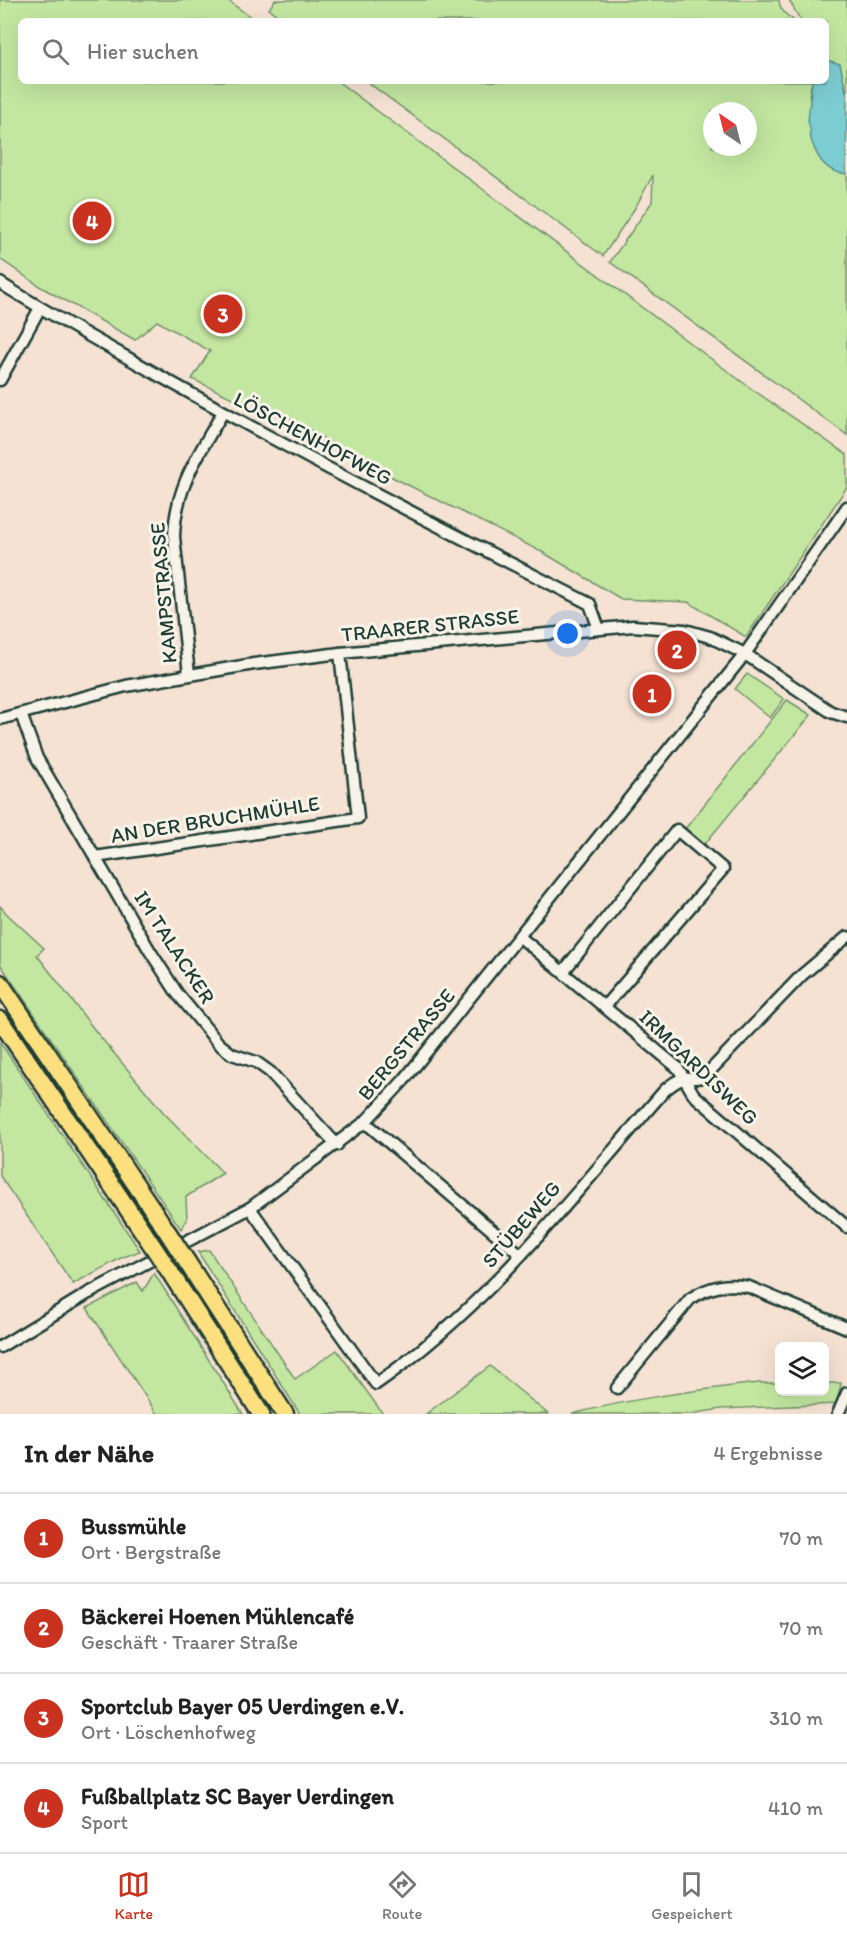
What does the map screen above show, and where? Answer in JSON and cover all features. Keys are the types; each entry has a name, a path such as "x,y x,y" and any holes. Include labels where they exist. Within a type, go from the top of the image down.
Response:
{"highway":[{"path":"0,983 163,1225 285,1414"},
{"path":"0,1020 170,1272 261,1414"}],"street":[{"name":"LÖSCHENHOFWEG","path":"0,283 223,412 404,509 590,604 599,629"},
{"path":"0,380 40,308"},
{"name":"KAMPSTRASSE","path":"189,674 174,519 187,477 223,412"},
{"name":"BERGSTRASSE","path":"0,1347 96,1290 250,1208 365,1122 404,1080 745,654 847,507"},
{"name":"TRAARER STRASSE","path":"0,719 126,686 189,674 340,653 633,626 685,630 710,637 745,654 831,711 847,717"},
{"name":"AN DER BRUCHMÜHLE","path":"21,714 37,758 95,857 358,818 340,653"},
{"path":"563,972 677,830 723,869 605,1006"},
{"name":"IM TALACKER","path":"95,857 177,993 219,1044 232,1054 256,1062 270,1072 337,1145"},
{"name":"IRMGARDISWEG","path":"520,937 678,1068 694,1095 847,1227"},
{"name":"STÜBEWEG","path":"250,1208 376,1384 440,1337 479,1300 665,1090 684,1078 700,1079 705,1076 802,975 847,938"},
{"path":"365,1122 521,1255"},
{"path":"617,1388 690,1299 703,1290 735,1285 749,1287 847,1328"},
{"path":"838,1414 847,1393"}],"green space":[{"path":"0,0 227,0 252,18 18,18 18,84 341,84 749,387 847,455 847,487 746,637 688,602 621,599 544,553 368,465 254,397 243,403 192,379 210,351 157,321 135,340 41,287 0,259"},
{"path":"275,0 779,0 784,12 791,18 281,18 269,9"},
{"path":"789,0 847,0 847,96 840,64 829,61 829,18 799,18"},
{"path":"370,84 811,84 809,97 847,173 847,435 610,262 652,202 653,175 635,208 603,256"},
{"path":"747,674 784,699 770,718 735,689"},
{"path":"787,700 811,715 704,845 685,829"},
{"path":"0,906 44,948 37,955 97,1033 164,1113 223,1173 186,1197 187,1220 181,1229 0,964"},
{"path":"0,1042 140,1251 121,1258 73,1284 0,1176"},
{"path":"209,1250 295,1379 337,1350 383,1414 300,1414 198,1252"},
{"path":"154,1273 243,1414 157,1414 87,1308 137,1282 143,1291"},
{"path":"490,1366 548,1414 426,1414"},
{"path":"775,1383 775,1396 829,1396 829,1383 841,1383 837,1404 721,1409 690,1414 572,1414 619,1403 712,1389"}],"water":[{"path":"829,61 840,64 847,96 846,174 831,170 821,160 809,133 811,132 808,121 812,84 829,84"}],"place":[{"name":"Fußballplatz SC Bayer Uerdingen","path":"92,221"},
{"name":"Sportclub Bayer 05 Uerdingen e.V.","path":"223,314"},
{"name":"Bäckerei Hoenen Mühlencafé","path":"677,650"},
{"name":"Bussmühle","path":"652,694"}]}
